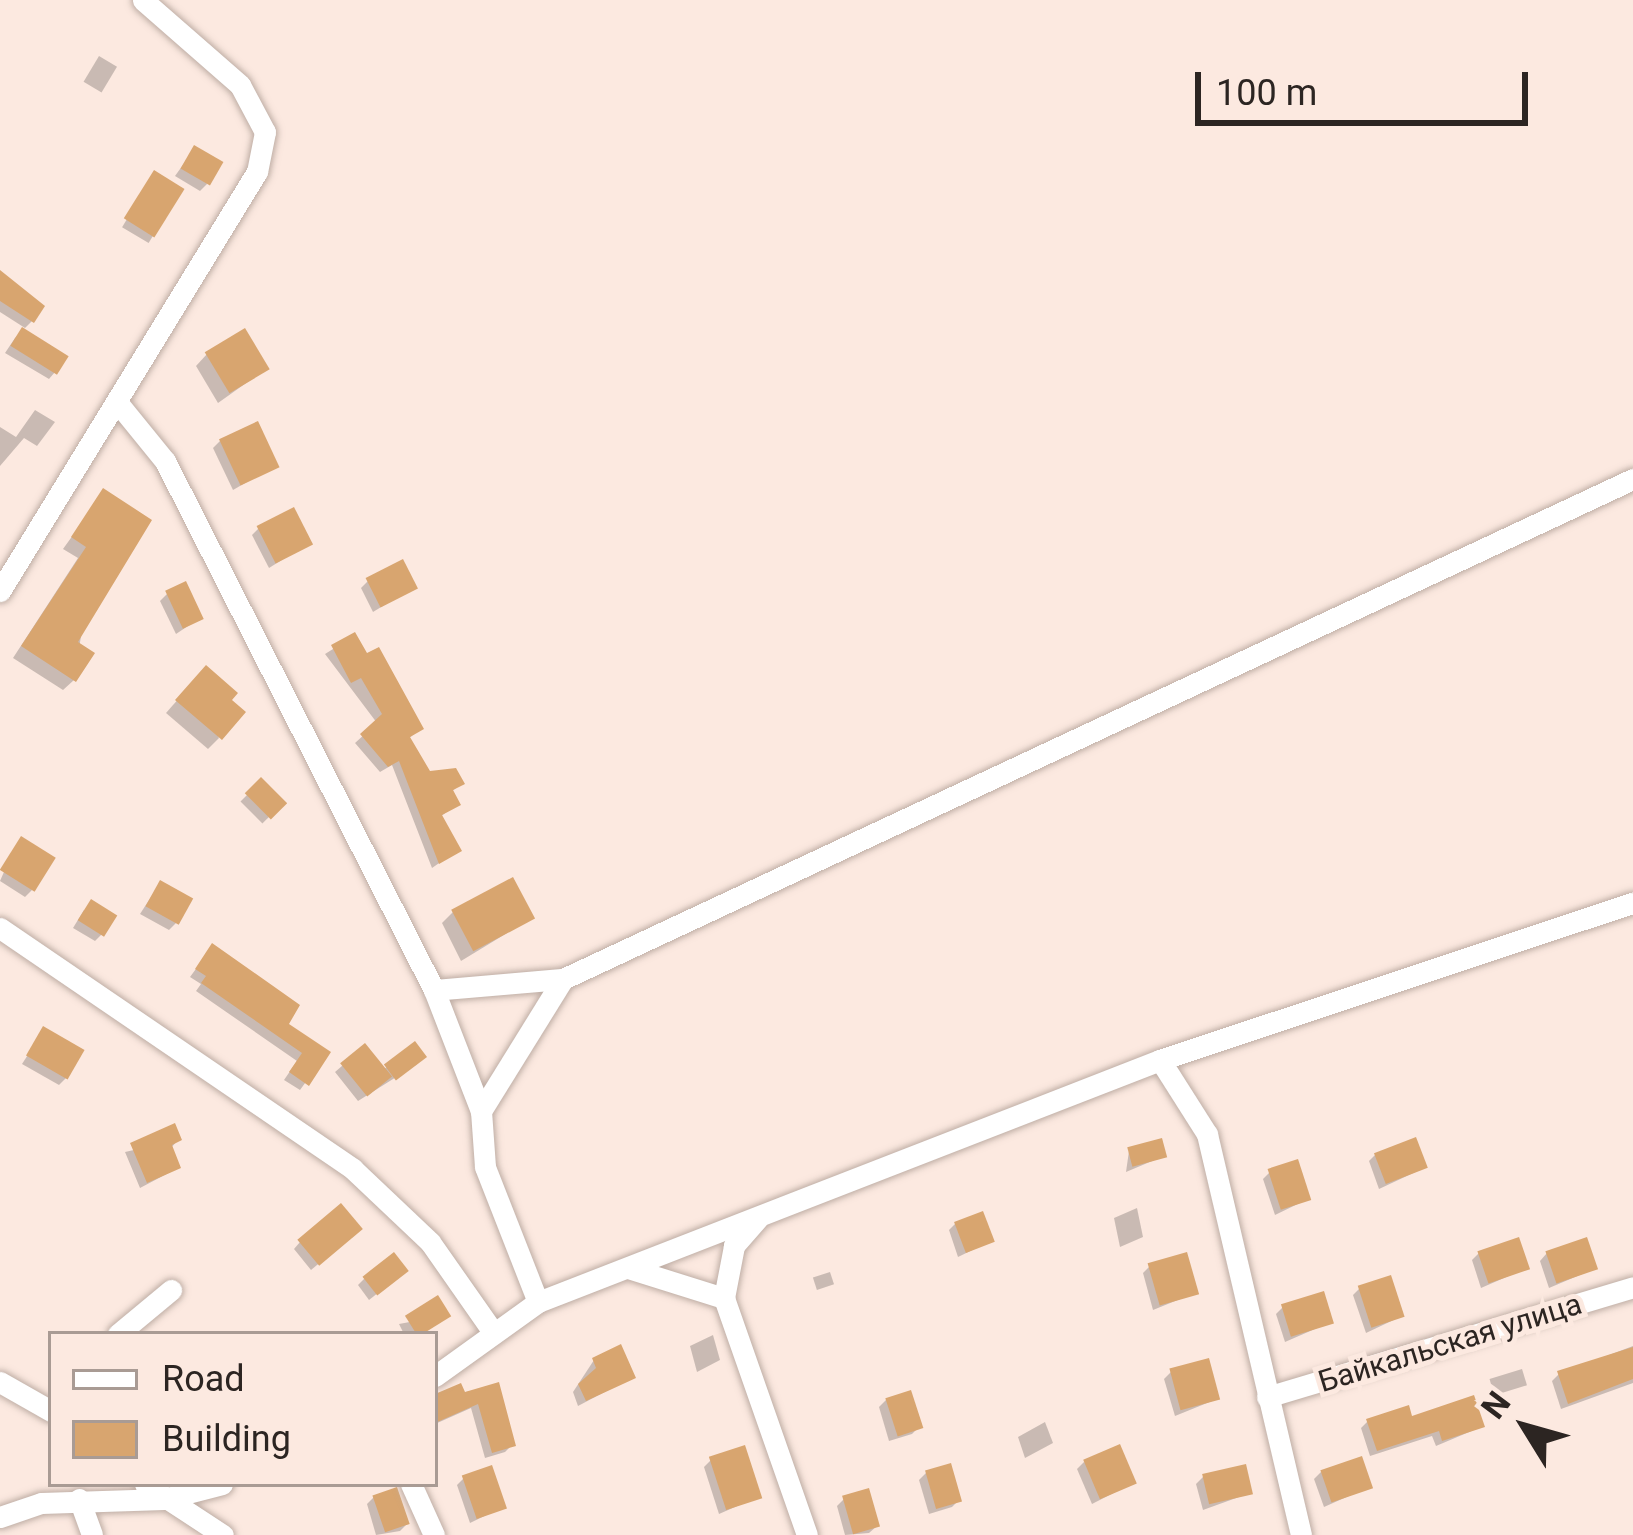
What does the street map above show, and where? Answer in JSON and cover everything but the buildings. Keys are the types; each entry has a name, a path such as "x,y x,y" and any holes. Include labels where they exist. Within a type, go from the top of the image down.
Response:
{"street":[{"path":"0,591 257,172 265,132 240,86 143,0"},
{"path":"117,402 165,461 434,990 481,1111 485,1167 538,1302"},
{"path":"434,990 563,979 1633,479"},
{"path":"438,1374 538,1302 1160,1060 1633,903"},
{"path":"0,928 353,1169 430,1242 493,1332"},
{"path":"481,1111 563,979"},
{"path":"1160,1060 1207,1134 1301,1535"},
{"path":"760,1216 734,1246 724,1298 807,1535"},
{"path":"626,1268 724,1298"},
{"name":"Байкальская улица","path":"1267,1397 1633,1287"},
{"path":"122,1331 171,1290"},
{"path":"0,1382 46,1401"},
{"path":"149,1487 223,1535"},
{"path":"0,1516 79,1499 164,1499 210,1487"},
{"path":"413,1487 434,1535"},
{"path":"79,1499 92,1535"}]}
